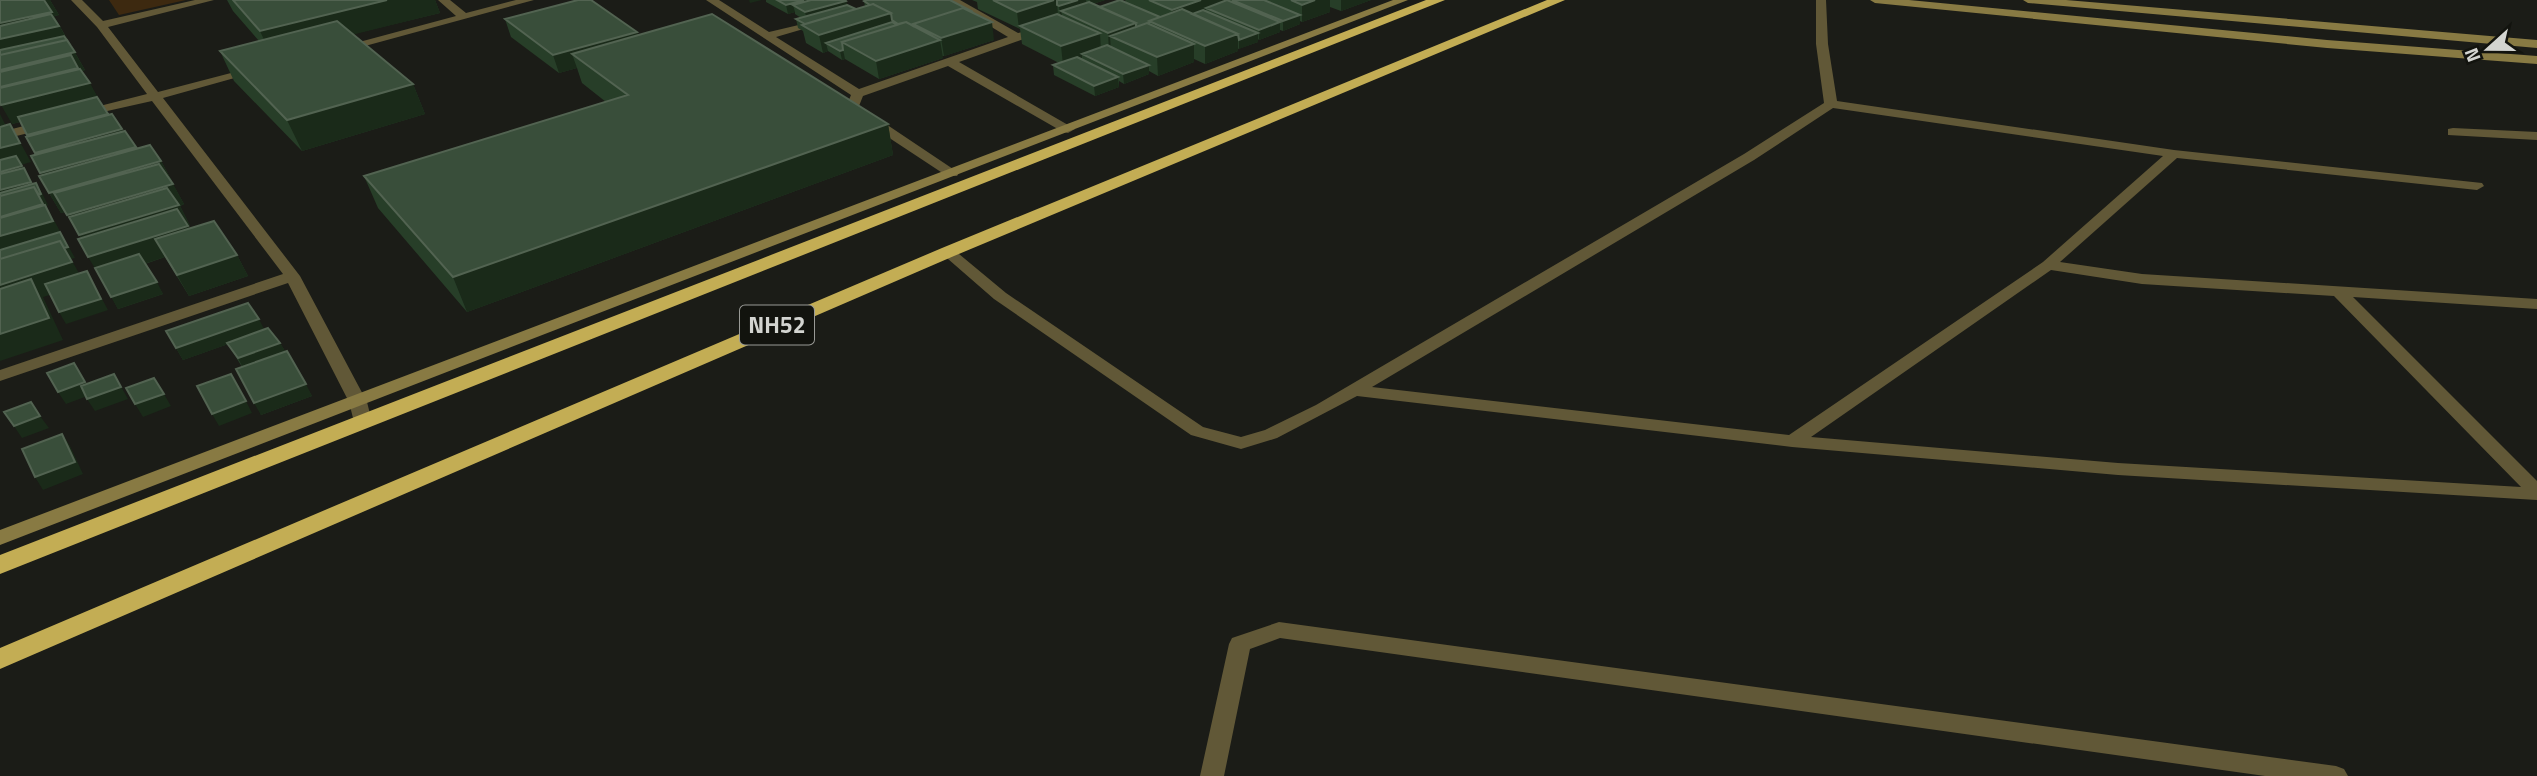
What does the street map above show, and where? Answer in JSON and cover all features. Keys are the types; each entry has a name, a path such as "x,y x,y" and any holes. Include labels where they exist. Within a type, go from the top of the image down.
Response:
{"highway":[{"name":"NH52","path":"0,565 1438,0"},
{"name":"NH52","path":"0,659 948,252 1558,0"}],"street":[{"path":"76,0 101,25 292,276 358,402 363,422"},
{"path":"101,25 209,0"},
{"path":"443,0 464,17"},
{"path":"329,52 528,0"},
{"path":"711,0 858,94"},
{"path":"952,0 1016,37"},
{"path":"0,538 1402,0"},
{"path":"1821,0 1822,44 1831,104"},
{"path":"1875,0 2314,43 2537,60"},
{"path":"2028,0 2537,44"},
{"path":"766,36 830,18"},
{"path":"952,173 852,107 858,94 1054,25"},
{"path":"951,63 1068,129"},
{"path":"0,136 262,69"},
{"path":"948,252 1000,296 1197,431 1241,443 1271,434 1353,390 1749,158 1831,104 2174,154 2477,186"},
{"path":"2453,132 2537,136"},
{"path":"1792,441 2048,265 2174,154"},
{"path":"2048,265 2142,279 2537,304"},
{"path":"0,376 292,276"},
{"path":"2339,292 2537,493"},
{"path":"1353,390 1792,441 2118,469 2537,493"},
{"path":"1212,776 1240,644 1279,630 2336,776"}],"shaded area":[{"path":"109,0 186,0 119,15"}],"building":[{"path":"0,0 44,0 52,12 0,23"},
{"path":"233,0 387,0 260,31"},
{"path":"578,0 591,0 637,32 553,55 505,19"},
{"path":"777,0 804,0 786,5"},
{"path":"811,0 846,1 805,12 793,5"},
{"path":"950,0 973,12 963,8 913,26 906,22 898,24 892,20 891,13 870,5 864,1"},
{"path":"993,0 1054,0 1017,12"},
{"path":"1057,0 1078,0 1059,6"},
{"path":"1120,0 1160,17 1149,21 1149,24 1136,27 1136,23 1099,7"},
{"path":"1149,0 1201,0 1172,10"},
{"path":"1227,0 1280,22 1259,30 1206,8"},
{"path":"1232,0 1264,0 1300,15 1283,21"},
{"path":"1291,0 1315,0 1302,5"},
{"path":"1089,2 1136,23 1108,33 1061,11"},
{"path":"873,4 891,13 819,35 802,25"},
{"path":"847,5 856,9 805,24 796,19"},
{"path":"963,8 992,22 941,38 913,24"},
{"path":"1182,9 1238,34 1205,46 1149,21"},
{"path":"1203,10 1258,33 1239,40 1238,34 1192,14"},
{"path":"51,14 59,26 0,39 0,26"},
{"path":"712,14 888,124 453,277 364,176 628,95 572,54"},
{"path":"1057,14 1100,33 1061,46 1020,26"},
{"path":"337,21 413,84 287,120 220,51"},
{"path":"892,22 897,25 842,42 843,50 840,51 826,43"},
{"path":"906,22 940,40 876,61 842,42"},
{"path":"1147,23 1194,44 1157,57 1110,36"},
{"path":"64,36 67,40 0,55 0,50"},
{"path":"67,40 75,52 0,70 0,55"},
{"path":"1107,45 1149,65 1123,74 1082,54"},
{"path":"71,55 78,68 0,87 0,72"},
{"path":"1077,57 1118,77 1094,86 1053,65"},
{"path":"80,69 90,83 1,105 0,103 0,88"},
{"path":"97,97 108,114 27,135 18,117"},
{"path":"112,114 122,129 35,153 26,137"},
{"path":"10,124 20,143 0,148 0,127"},
{"path":"125,131 136,147 40,173 31,156"},
{"path":"150,145 161,161 49,193 39,176"},
{"path":"16,156 22,166 0,172 0,160"},
{"path":"159,164 173,184 67,215 54,193"},
{"path":"24,168 31,182 0,190 0,174"},
{"path":"36,183 41,194 39,195 34,187 0,196 0,193"},
{"path":"34,187 43,204 0,217 0,196"},
{"path":"167,188 179,205 79,235 69,217"},
{"path":"45,205 53,221 0,236 0,218"},
{"path":"177,209 188,226 88,257 78,239"},
{"path":"214,221 237,255 177,275 155,239"},
{"path":"60,232 68,247 64,248 60,241 0,259 0,250"},
{"path":"60,241 72,262 0,285 0,259"},
{"path":"139,254 157,282 111,297 95,268"},
{"path":"87,271 101,299 59,312 45,284"},
{"path":"31,279 49,318 0,334 0,289"},
{"path":"248,303 259,319 176,348 166,331"},
{"path":"268,328 280,343 238,358 227,343"},
{"path":"287,351 306,384 254,403 236,369"},
{"path":"74,363 85,382 58,392 47,373"},
{"path":"114,374 121,387 87,399 81,386"},
{"path":"231,374 246,401 212,414 197,386"},
{"path":"154,378 164,394 135,404 126,388"},
{"path":"31,402 40,416 14,426 4,412"},
{"path":"62,434 75,462 35,477 22,449"}]}
